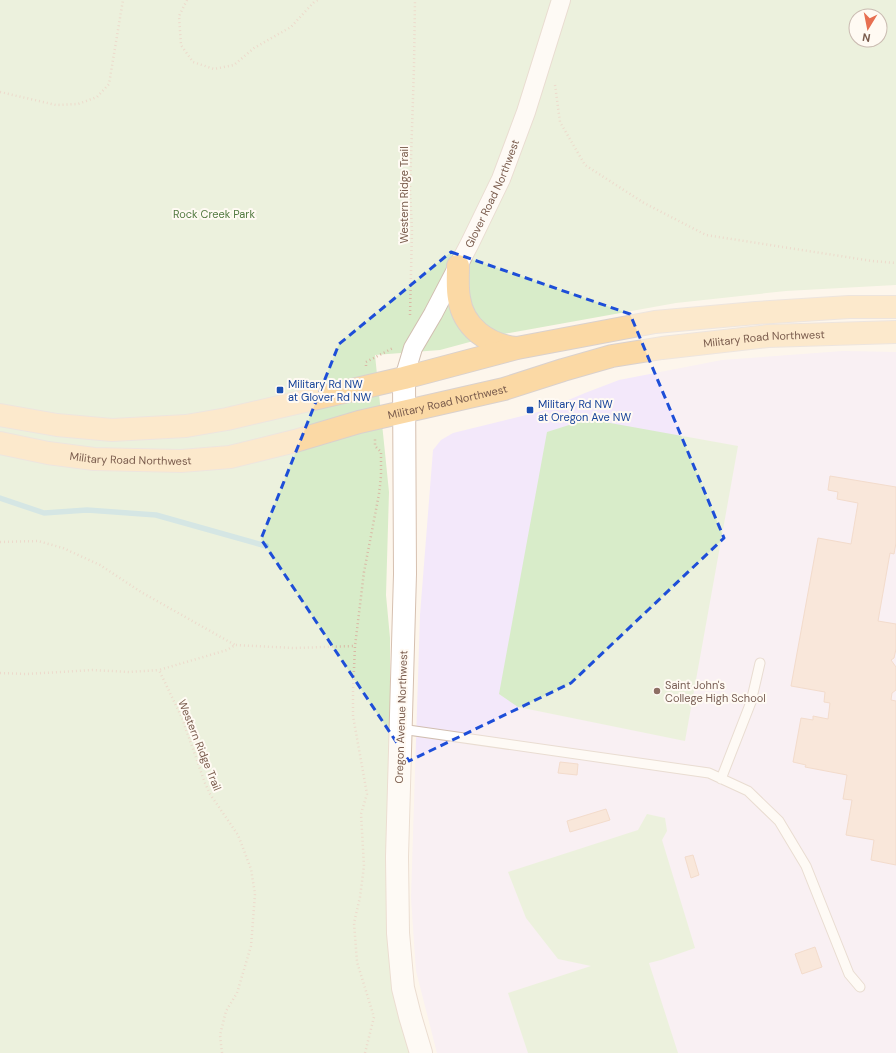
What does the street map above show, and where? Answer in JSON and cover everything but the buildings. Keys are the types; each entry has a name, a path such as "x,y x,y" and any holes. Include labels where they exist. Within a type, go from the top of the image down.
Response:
{"main road":[{"path":"458,266 458,297 465,317 482,336 493,343 504,347 517,348"},
{"path":"0,415 57,425 112,430 186,426 227,419 404,378 517,348 655,322 809,310 896,306"},
{"name":"Military Road Northwest","path":"0,443 48,453 94,459 188,461 230,457 296,441 359,422 404,413 504,389 562,370 612,356 647,350 768,336 896,332"}],"street":[{"name":"Glover Road Northwest","path":"404,378 413,348 458,266 491,201 507,164 537,79 561,0"},
{"name":"Oregon Avenue Northwest","path":"404,378 405,574 397,857 398,933 403,988 421,1053"}],"lane":[{"path":"721,779 751,702 760,663"},
{"path":"401,729 709,773 748,791 779,821 806,866 849,974 860,987"}],"path":[{"path":"0,92 56,105 78,104 97,96 109,84 123,0"},
{"path":"187,0 179,16 181,45 192,62 214,69 234,65 254,48 291,27 314,2 318,0"},
{"name":"Western Ridge Trail","path":"410,317 412,230 410,190 414,67 414,0"},
{"path":"554,84 560,122 585,165 644,203 706,235 872,261 896,263"},
{"path":"366,367 366,362 396,346"},
{"path":"366,1053 374,1017 357,962 354,923 360,897 364,866 361,814 367,794 354,716 353,690 355,646 364,572 381,476 381,452 375,446 376,441"},
{"path":"0,542 38,541 63,548 100,565 141,592 235,645 294,648 355,646"},
{"path":"0,673 26,674 93,670 130,672 159,670 227,650 235,645"},
{"name":"Western Ridge Trail","path":"159,670 182,718 210,794 238,835 251,869 254,894 251,946 238,993 226,1012 220,1036 222,1053"}],"highlighted area":[{"path":"451,252 630,314 724,538 571,683 409,761 261,539 339,344"}],"shaded area":[{"name":"Saint John's College High School","path":"843,351 896,352 896,1053 437,1053 416,971 411,898 420,615 433,450 441,440 453,433 542,411 619,380 722,360"}],"green space":[{"name":"Rock Creek Park","path":"0,0 896,0 896,285 786,291 676,303 492,336 440,350 375,355 389,492 386,595 390,638 390,750 412,1053 0,1053"},
{"path":"588,419 738,446 685,741 518,707 499,694 547,432"},
{"path":"647,814 665,818 667,831 662,840 695,948 649,963 678,1053 528,1053 508,993 591,966 558,959 526,918 508,872 638,830"}],"waterway":[{"path":"0,498 44,513 87,510 156,515 266,546"}],"place":[{"name":"Military Rd NW at Glover Rd NW","path":"280,390"},
{"name":"Military Rd NW at Oregon Ave NW","path":"530,410"},
{"name":"Saint John's College High School","path":"657,691"}]}
